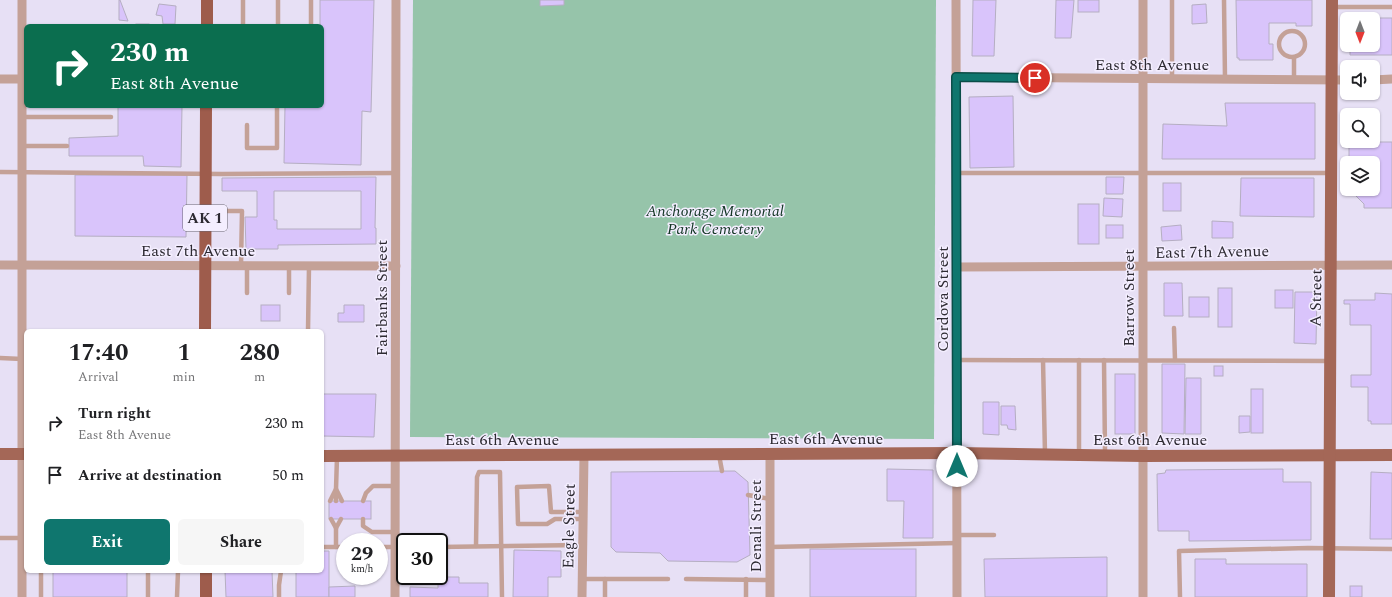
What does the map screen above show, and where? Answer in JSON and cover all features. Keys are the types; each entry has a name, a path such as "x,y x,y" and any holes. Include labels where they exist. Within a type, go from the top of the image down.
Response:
{"highway":[{"path":"207,24 208,0"},
{"name":"AK 1","path":"205,329 206,108"},
{"path":"206,573 206,597"}],"main road":[{"name":"A Street","path":"1329,597 1329,454 1332,264 1332,4"},
{"name":"East 6th Avenue","path":"324,456 957,453 1105,456 1329,454 1392,455"},
{"path":"0,454 24,454"}],"street":[{"path":"22,0 24,79 22,117 22,265 24,358 22,597"},
{"name":"Fairbanks Street","path":"395,597 396,0"},
{"name":"Cordova Street","path":"956,0 957,597"},
{"name":"Barrow Street","path":"1143,0 1143,597"},
{"name":"East 8th Avenue","path":"956,77 1340,80"},
{"path":"0,79 24,79"},
{"path":"1380,80 1392,79"},
{"name":"East 7th Avenue","path":"957,267 1332,264 1392,265"},
{"name":"East 7th Avenue","path":"0,265 396,266"},
{"name":"Eagle Street","path":"582,597 584,454"},
{"name":"Denali Street","path":"770,454 770,597"}],"lane":[{"path":"243,0 243,24"},
{"path":"278,0 278,24"},
{"path":"311,0 311,24"},
{"path":"1172,0 1172,79"},
{"path":"1224,0 1225,79"},
{"path":"1332,4 1392,7"},
{"path":"1294,31 1302,35 1306,46 1301,54 1294,58 1283,54 1279,43 1280,39 1285,33 1294,31"},
{"path":"1294,58 1294,79"},
{"path":"247,125 247,148 277,148 277,108"},
{"path":"22,117 111,117"},
{"path":"22,146 67,146"},
{"path":"0,172 396,173"},
{"path":"956,173 1332,173"},
{"path":"205,211 242,211 244,266 247,293"},
{"path":"289,266 289,293"},
{"path":"308,329 309,266"},
{"path":"1174,328 1175,360"},
{"path":"0,358 24,358"},
{"path":"957,360 1330,361"},
{"path":"1043,360 1045,454"},
{"path":"1079,360 1079,455"},
{"path":"1104,360 1105,456"},
{"path":"718,454 722,471"},
{"path":"333,501 336,489 337,456"},
{"path":"476,546 477,477 479,472 500,472 502,597"},
{"path":"363,501 366,493 372,486 395,486"},
{"path":"549,486 551,512 583,516 555,519 547,524 518,524 517,487 549,486"},
{"path":"336,489 342,501"},
{"path":"748,495 770,499"},
{"path":"336,528 336,519 336,528 336,533"},
{"path":"363,519 363,526 372,532 395,532"},
{"path":"770,547 957,539 994,535"},
{"path":"0,538 22,538"},
{"path":"448,547 582,545"},
{"path":"324,547 336,547"},
{"path":"388,547 395,547"},
{"path":"1180,597 1179,551 1329,548 1392,549"},
{"path":"40,597 41,573"},
{"path":"148,573 148,597"},
{"path":"177,597 178,573"},
{"path":"279,597 281,573"},
{"path":"582,579 668,579"},
{"path":"605,579 605,597"},
{"path":"686,579 770,580"},
{"path":"746,579 746,597"}],"green space":[{"name":"Anchorage Memorial Park Cemetery","path":"413,0 936,0 934,439 410,437"}],"building":[{"path":"120,0 128,21 119,20"},
{"path":"320,0 374,0 371,112 362,111 361,165 284,163 285,108 324,108 324,24 320,24"},
{"path":"540,0 564,0 564,5 540,6"},
{"path":"973,0 996,0 994,56 972,56"},
{"path":"1056,0 1074,0 1071,38 1055,38"},
{"path":"1078,0 1099,0 1099,12 1078,12"},
{"path":"1236,0 1312,0 1312,26 1296,26 1296,23 1269,23 1269,44 1273,44 1273,60 1239,60 1239,58 1237,58"},
{"path":"159,4 176,6 175,24 163,24 162,16 156,15"},
{"path":"1206,4 1207,23 1192,24 1192,5"},
{"path":"1380,18 1392,18 1392,55 1350,55 1350,52 1380,52"},
{"path":"1013,96 1014,167 970,168 969,97"},
{"path":"1225,103 1315,103 1315,159 1162,159 1163,124 1227,126"},
{"path":"118,108 182,108 181,167 144,166 143,156 69,156 69,138 118,136"},
{"path":"1380,142 1392,142 1392,208 1364,208 1364,204 1356,196 1380,196 1380,156 1349,156 1349,148 1380,148"},
{"path":"75,175 187,175 186,237 75,236"},
{"path":"376,177 376,244 278,245 278,249 246,249 245,217 257,217 257,191 222,191 222,178","holes":["274,191 361,191 361,229 277,229 277,220 274,220"]},
{"path":"1106,177 1124,177 1123,194 1106,194"},
{"path":"1241,178 1314,178 1314,217 1240,216"},
{"path":"1163,183 1181,183 1181,211 1163,211"},
{"path":"1104,198 1123,199 1122,217 1103,216"},
{"path":"1078,204 1099,204 1099,244 1078,244"},
{"path":"1212,221 1233,222 1233,238 1212,238"},
{"path":"1106,225 1123,225 1123,238 1106,238"},
{"path":"1181,225 1182,240 1162,241 1161,227"},
{"path":"1164,283 1182,283 1183,316 1164,316"},
{"path":"1218,288 1232,288 1232,327 1218,327"},
{"path":"1275,290 1293,290 1293,308 1275,308"},
{"path":"1295,292 1317,292 1316,344 1294,343"},
{"path":"1375,293 1392,294 1392,424 1371,424 1371,421 1368,421 1368,387 1351,387 1351,375 1371,375 1371,325 1350,325 1350,304 1344,304 1344,300 1375,300"},
{"path":"1189,297 1209,297 1209,317 1189,317"},
{"path":"261,305 280,305 280,321 261,321"},
{"path":"344,305 364,305 364,322 338,322 338,313 344,313"},
{"path":"1162,364 1185,364 1184,434 1162,433"},
{"path":"1214,366 1223,366 1223,376 1214,376"},
{"path":"1115,374 1135,374 1135,434 1115,434"},
{"path":"1186,378 1201,378 1201,434 1185,434"},
{"path":"1251,389 1263,389 1263,433 1251,433"},
{"path":"324,394 376,394 374,437 324,436"},
{"path":"983,402 999,402 999,435 983,434"},
{"path":"1001,406 1015,406 1016,430 1008,429 1007,425 1001,425"},
{"path":"1239,416 1250,416 1250,432 1239,433"},
{"path":"887,469 933,470 933,538 903,538 904,501 887,501"},
{"path":"1283,469 1283,482 1311,482 1311,540 1189,541 1189,531 1158,531 1157,474 1165,473 1166,470"},
{"path":"735,471 748,482 750,555 737,562 668,561 660,553 616,552 611,547 611,472"},
{"path":"1371,472 1392,473 1392,539 1370,539"},
{"path":"329,501 371,501 371,519 329,519"},
{"path":"810,549 916,549 916,597 810,597"},
{"path":"514,550 561,551 561,577 548,577 548,597 513,597"},
{"path":"324,551 329,551 329,597 296,597 296,573 324,573"},
{"path":"1107,557 1107,597 985,597 984,559"},
{"path":"1195,559 1226,559 1226,564 1307,564 1307,597 1195,597"},
{"path":"53,573 127,573 127,597 53,597"},
{"path":"225,573 272,573 273,597 226,597"},
{"path":"448,577 459,577 459,583 488,583 488,597 410,597 410,587 438,588 438,585 448,585"},
{"path":"355,586 355,597 329,597 329,587"},
{"path":"1350,586 1362,586 1362,597 1350,597"}],"route":[{"path":"957,466 956,77 1035,78"}]}
